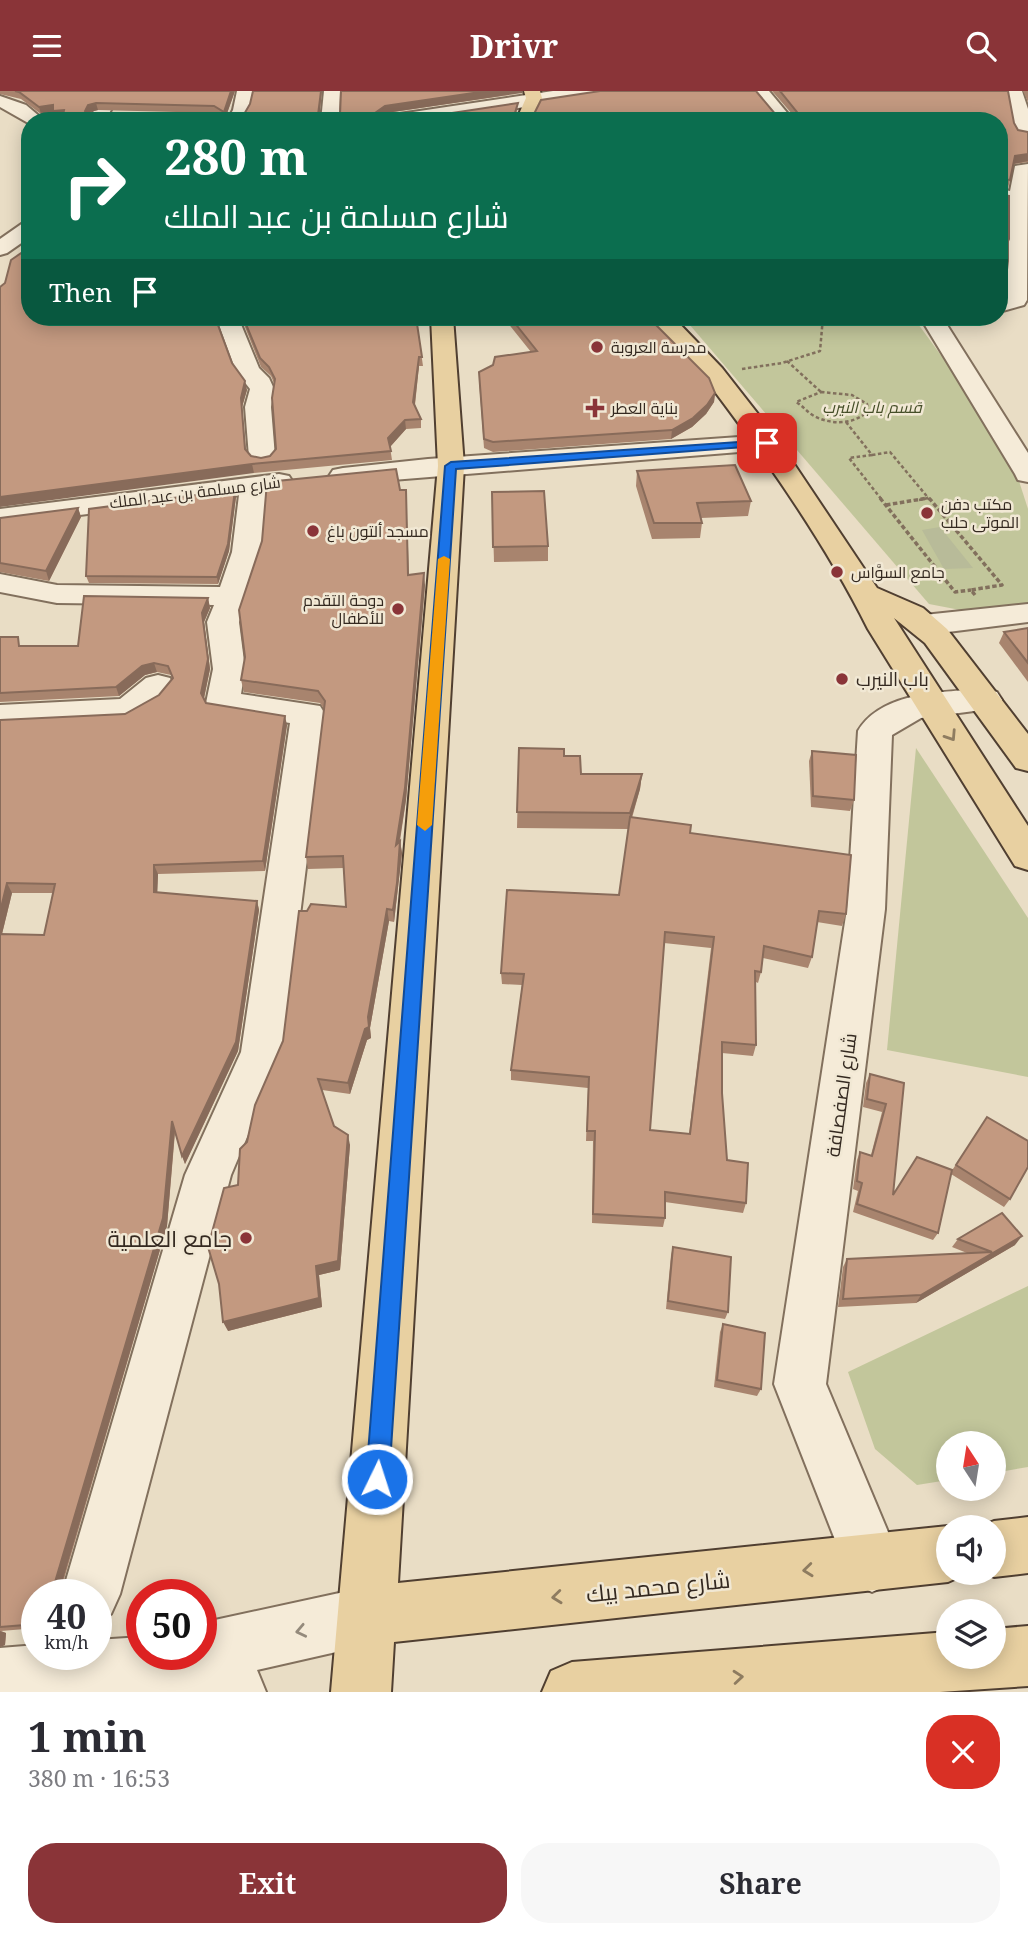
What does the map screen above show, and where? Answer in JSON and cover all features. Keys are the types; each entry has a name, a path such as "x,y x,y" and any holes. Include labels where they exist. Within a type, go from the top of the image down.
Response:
{"main road":[{"path":"527,112 533,94"},
{"path":"360,1692 451,466 443,326"},
{"path":"669,326 713,373 767,443 866,594 884,629 1028,856"},
{"path":"866,594 898,607 924,625 985,700 1028,759"},
{"path":"1006,1548 1028,1545"},
{"name":"شارع محمد بيك","path":"367,1616 936,1555"},
{"path":"572,1692 800,1682 1028,1657"}],"street":[{"path":"0,95 20,91"},
{"path":"101,112 113,91"},
{"path":"240,112 244,91"},
{"path":"330,112 331,91"},
{"path":"761,91 778,112"},
{"path":"1014,91 1025,132"},
{"path":"453,112 533,94 605,94"},
{"path":"0,101 24,112"},
{"path":"0,108 21,122"},
{"path":"1012,305 1016,300 1020,261 1015,198 1022,170 1028,170"},
{"path":"0,250 21,234"},
{"path":"0,258 21,245"},
{"path":"96,1579 208,1175 262,1052 308,714 223,703 229,669 223,622 247,552 258,471 258,407 262,390 260,383 248,372 229,326"},
{"path":"939,326 1028,474"},
{"name":"شارع مسلمة بن عبد الملك","path":"0,517 258,471 316,478 767,443"},
{"path":"0,583 57,594 230,596"},
{"path":"924,625 1028,613"},
{"path":"0,716 128,710 158,686"},
{"name":"شارع الصفصافة","path":"872,1563 800,1384 866,909 875,731 887,718 931,704 985,700"},
{"path":"217,1650 367,1616"},
{"path":"0,1678 38,1670"},
{"path":"202,1670 236,1692"}],"path":[{"path":"713,373 787,361 820,351 822,326"},
{"path":"787,361 821,392"},
{"path":"821,392 852,395 867,404 868,411 864,416 846,422 816,417 796,402 821,392"},
{"path":"846,422 872,455"},
{"path":"890,452 929,498 1002,585 955,592 849,458 890,452"},
{"path":"886,505 929,498"},
{"path":"971,590 992,618"}],"green space":[{"name":"قسم باب النيرب","path":"691,326 920,326 1008,447 1028,509 1028,604 981,614 929,604"},
{"path":"940,527 973,568 944,569 922,530"},
{"path":"916,748 1028,918 1028,1077 887,1050"},
{"path":"1028,1286 1028,1467 1006,1471 1006,1431 936,1431 936,1482 917,1485 875,1449 848,1372"}],"building":[{"path":"15,91 231,91 224,112 214,106 96,103 88,105 86,112 53,111 53,105 39,107"},
{"path":"253,91 321,91 318,112 245,112"},
{"path":"341,91 487,91 385,106 376,112 340,112"},
{"path":"600,91 756,91 774,112 535,112 541,100"},
{"path":"780,91 1008,91 1014,123 1018,130 1028,132 1028,154 1015,156 1010,180 1008,112 797,112"},
{"path":"518,103 515,112 458,112"},
{"path":"1008,196 1009,196 1008,241"},
{"path":"21,253 21,326 218,326 232,363 245,381 241,398 245,449 251,456 270,456 276,449 272,398 275,379 260,358 247,326 417,326 422,357 419,357 413,402 421,419 405,420 388,438 391,451 252,464 0,497 0,287 5,283 11,260"},
{"name":"بناية العطر","path":"517,326 657,326 709,378 715,393 693,418 672,430 493,442 484,439 479,372 493,365 495,357 537,351"},
{"path":"735,465 751,501 697,503 702,523 654,523 637,471"},
{"path":"396,469 400,490 406,490 408,575 424,573 405,788 396,845 400,841 397,883 393,910 387,909 368,1017 369,1027 365,1029 348,1083 318,1079 334,1126 348,1135 338,1261 316,1266 319,1298 223,1322 219,1284 208,1247 224,1188 238,1185 240,1149 247,1142 255,1105 283,1041 299,911 307,911 311,904 346,907 343,856 306,857 325,701 318,691 241,680 245,657 239,610 262,541 267,482"},
{"path":"235,490 228,544 217,577 86,576 89,509"},
{"path":"544,491 548,546 493,547 492,492"},
{"path":"78,508 46,571 0,563 0,518"},
{"path":"84,596 208,598 202,613 208,659 201,693 206,703 285,716 263,861 154,865 154,892 257,901 236,1042 182,1156 172,1121 163,1218 56,1579 21,1579 21,1625 0,1627 0,934 44,935 55,884 7,883 0,912 0,720 125,714 159,695 173,678 168,666 154,663 142,666 116,687 0,693 0,637 18,637 19,646 78,646"},
{"path":"1028,628 1028,663 1004,632"},
{"path":"519,748 564,749 564,756 580,756 581,774 642,774 630,813 517,812"},
{"path":"812,751 856,755 854,800 813,796"},
{"path":"630,817 691,825 690,833 851,855 846,914 819,911 812,957 764,946 761,972 755,971 756,1045 722,1042 722,1093 727,1160 748,1163 746,1203 665,1192 665,1218 593,1214 595,1131 587,1131 589,1077 511,1070 524,974 501,973 507,890 619,895","holes":["665,932 714,937 690,1134 650,1130"]},
{"path":"870,1074 904,1083 893,1195 917,1157 952,1170 938,1233 857,1204 862,1183 857,1181 860,1152 872,1156 886,1104 867,1099"},
{"path":"987,1117 1028,1141 1028,1167 1010,1199 956,1165"},
{"path":"1002,1213 1022,1236 921,1295 843,1299 847,1259 992,1252 958,1239"},
{"path":"673,1247 731,1257 728,1312 668,1301"},
{"path":"723,1324 765,1333 761,1389 717,1380"}],"slow traffic":[{"path":"425,825 444,559"}],"place":[{"name":"مدرسة العروبة","path":"597,347"},
{"name":"بناية العطر","path":"595,408"},
{"name":"مكتب دفن الموتى حلب","path":"927,513"},
{"name":"مسجد ألتون باغ","path":"313,531"},
{"name":"جامع السوَّاس","path":"837,572"},
{"name":"دوحة التقدم للأطفال","path":"398,609"},
{"name":"باب النيرب","path":"842,679"},
{"name":"جامع العلمية","path":"246,1238"}],"route":[{"path":"377,1479 451,466 767,443"}]}
